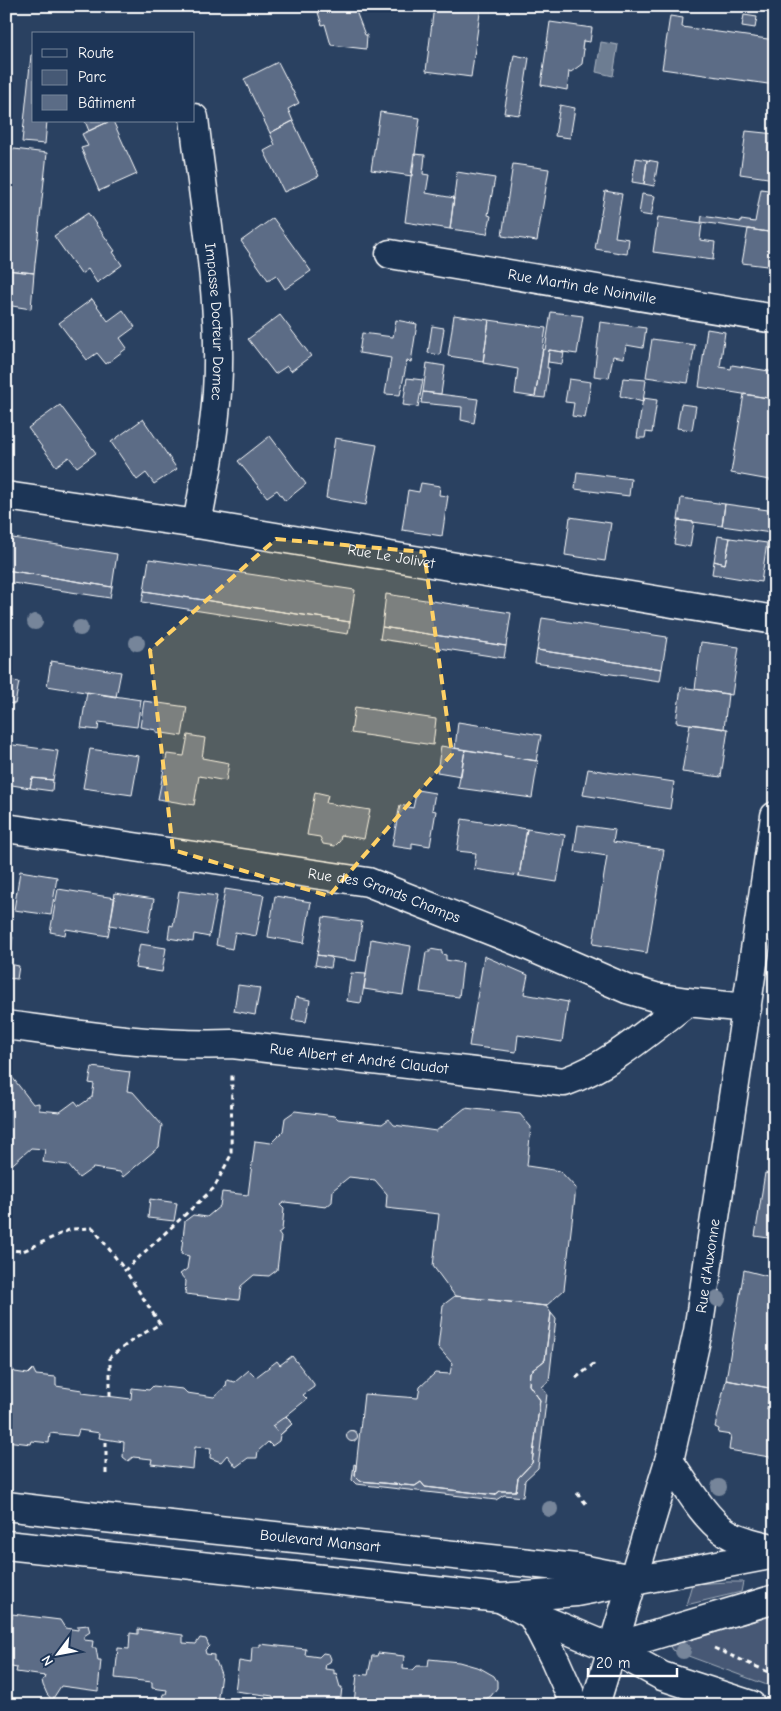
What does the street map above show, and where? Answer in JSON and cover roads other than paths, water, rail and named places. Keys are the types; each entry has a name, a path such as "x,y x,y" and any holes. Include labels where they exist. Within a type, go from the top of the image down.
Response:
{"street":[{"name":"Impasse Docteur Domec","path":"194,122 213,274 217,329 217,391 211,450 197,524"},
{"name":"Rue Martin de Noinville","path":"390,254 775,319"},
{"name":"Rue Le Jolivet","path":"6,496 197,524 775,620"},
{"name":"Rue d'Auxonne","path":"595,1705 670,1461 698,1331 775,816"},
{"name":"Rue des Grands Champs","path":"6,828 368,882 517,941 627,989 655,997 747,1008"},
{"name":"Rue Albert et André Claudot","path":"6,1025 106,1038 197,1046 232,1044 564,1082 593,1069 634,1042 687,1002"},
{"path":"670,1461 706,1512 724,1531 775,1549"},
{"name":"Boulevard Mansart","path":"6,1506 576,1568 633,1580"},
{"path":"6,1545 500,1598 576,1592 775,1554"},
{"path":"500,1598 532,1615 611,1648 662,1676 751,1705"},
{"path":"611,1648 775,1599"},
{"path":"532,1615 575,1705"}]}
